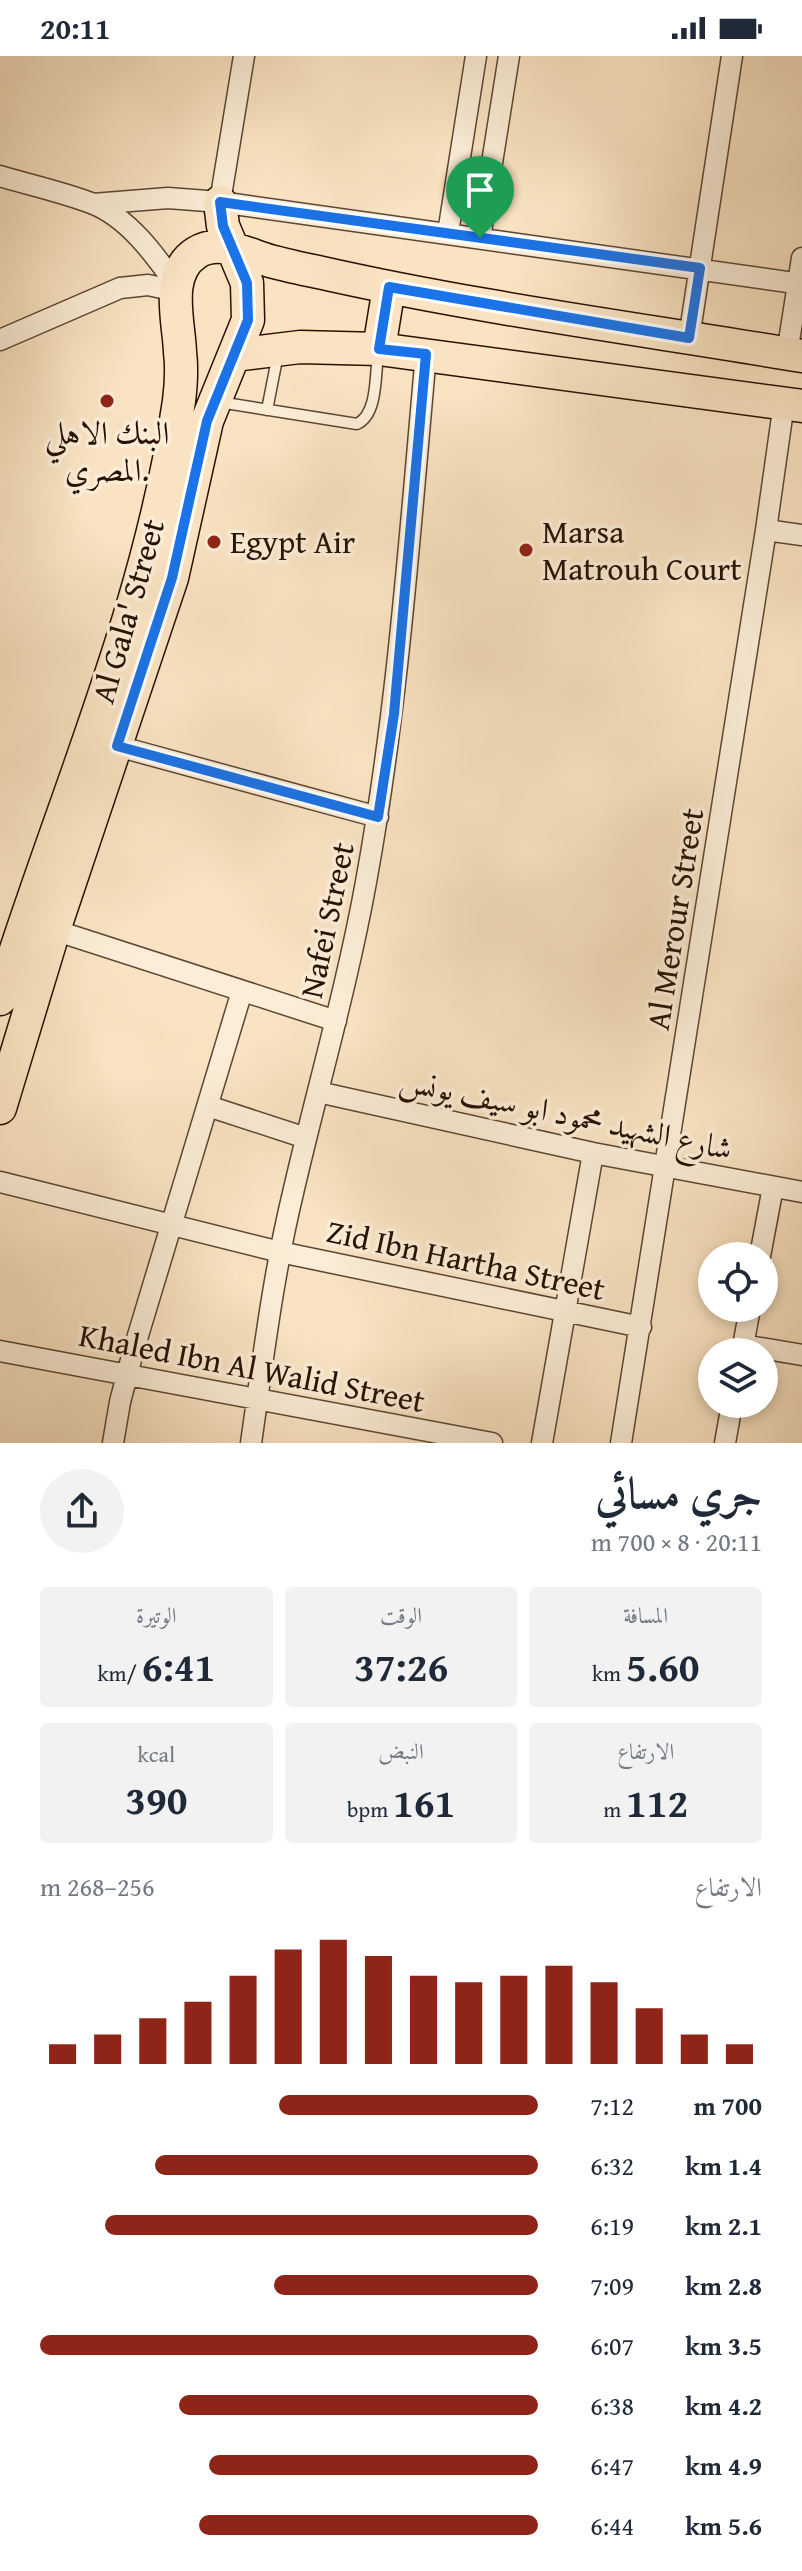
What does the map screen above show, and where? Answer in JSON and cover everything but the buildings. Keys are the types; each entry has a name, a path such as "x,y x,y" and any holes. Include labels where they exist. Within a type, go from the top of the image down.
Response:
{"main road":[{"name":"Al Gala' Street","path":"0,1108 54,930 172,578 213,401 248,320 249,301 244,274 223,226 220,202"},
{"path":"176,288 180,273 195,254 207,249 232,249 269,261 389,287 794,355"},
{"path":"379,349 389,287"},
{"name":"Al Gala' Street","path":"2,987 122,645 155,529 181,384 176,288"},
{"path":"234,355 321,346 379,349 793,404"}],"street":[{"path":"220,202 244,56"},
{"path":"448,233 476,56"},
{"path":"480,238 509,56"},
{"path":"689,338 732,56"},
{"path":"0,176 93,204 134,234 176,288"},
{"path":"93,204 168,198 220,202 800,284"},
{"path":"794,355 802,258"},
{"path":"0,340 120,288 148,285 176,288"},
{"name":"Nafei Street","path":"251,1443 266,1326 280,1252 352,953 378,817 394,714 426,354"},
{"name":"Al Merour Street","path":"621,1443 766,530 793,404"},
{"path":"766,530 802,535"},
{"path":"117,746 378,817"},
{"path":"54,930 336,1021"},
{"path":"113,1443 127,1375 242,991"},
{"name":"شارع الشهيد محمود ابو سيف يونس","path":"318,1092 593,1153 802,1192"},
{"path":"208,1106 306,1138"},
{"path":"542,1443 593,1153"},
{"name":"Zid Ibn Hartha Street","path":"0,1182 280,1252 641,1327"},
{"path":"763,1242 773,1187"},
{"name":"Khaled Ibn Al Walid Street","path":"0,1351 492,1443"},
{"path":"778,1353 802,1355"},
{"path":"725,1443 729,1418"}],"lane":[{"path":"267,410 279,348"},
{"path":"213,401 350,424 363,421 370,409 379,349"}],"place":[{"name":"البنك الاهلي المصري.","path":"107,401"},
{"name":"Egypt Air","path":"214,542"},
{"name":"Marsa Matrouh Court","path":"526,550"}],"route":[{"path":"220,202 480,238 700,268 689,338 389,287 379,349 426,354 394,714 378,817 117,746 172,578 213,401 248,320 247,283 223,226 220,202"}]}
